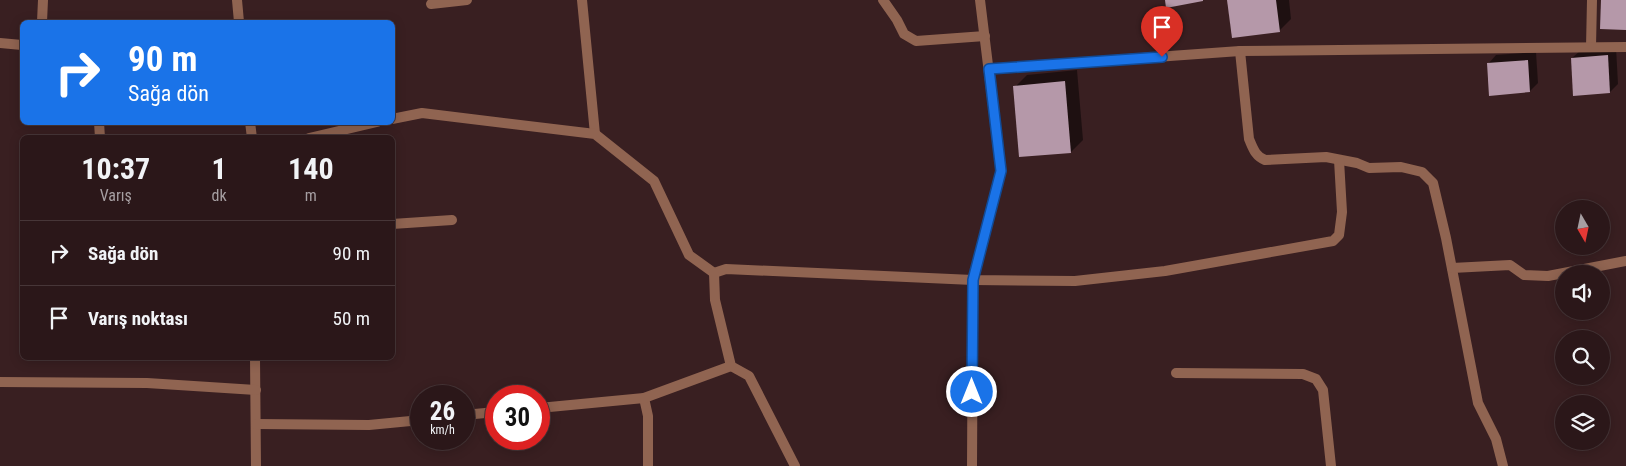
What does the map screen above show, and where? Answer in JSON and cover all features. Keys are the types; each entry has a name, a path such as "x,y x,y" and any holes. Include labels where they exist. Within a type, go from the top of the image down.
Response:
{"street":[{"path":"42,20 43,0"},
{"path":"237,0 239,20"},
{"path":"431,4 467,0"},
{"path":"582,0 595,134"},
{"path":"883,0 904,34 916,41 985,36"},
{"path":"972,466 973,280 1001,171 980,0"},
{"path":"1591,47 1592,0"},
{"path":"0,42 20,46"},
{"path":"989,69 1240,51 1626,47"},
{"path":"1240,51 1249,138 1259,158 1265,160 1326,157 1357,163 1368,168 1401,167 1422,172 1433,183 1452,268 1478,403 1496,439 1503,466"},
{"path":"395,118 422,113 595,134 654,181 689,255 714,273 726,270 973,280 1075,281 1165,271 1333,240 1339,235 1342,212 1339,160"},
{"path":"322,135 364,125"},
{"path":"395,224 452,220"},
{"path":"1452,268 1510,265 1524,275 1548,276 1626,261"},
{"path":"714,273 715,300 731,366"},
{"path":"255,360 256,466"},
{"path":"550,407 644,398 731,366 750,376 795,466"},
{"path":"1176,373 1303,374 1316,379 1323,390 1331,466"},
{"path":"0,382 147,383 256,390"},
{"path":"644,398 648,416 648,466"},
{"path":"256,424 369,425 410,421"}],"building":[{"path":"1165,0 1203,0 1203,1 1166,8"},
{"path":"1227,0 1276,0 1280,32 1232,38"},
{"path":"1601,0 1626,0 1626,30 1600,29"},
{"path":"1608,55 1610,93 1573,96 1571,58"},
{"path":"1528,60 1530,92 1489,96 1487,63"},
{"path":"1065,81 1071,153 1019,157 1013,86"}],"route":[{"path":"972,392 973,280 1001,171 989,69 1162,57"}]}
